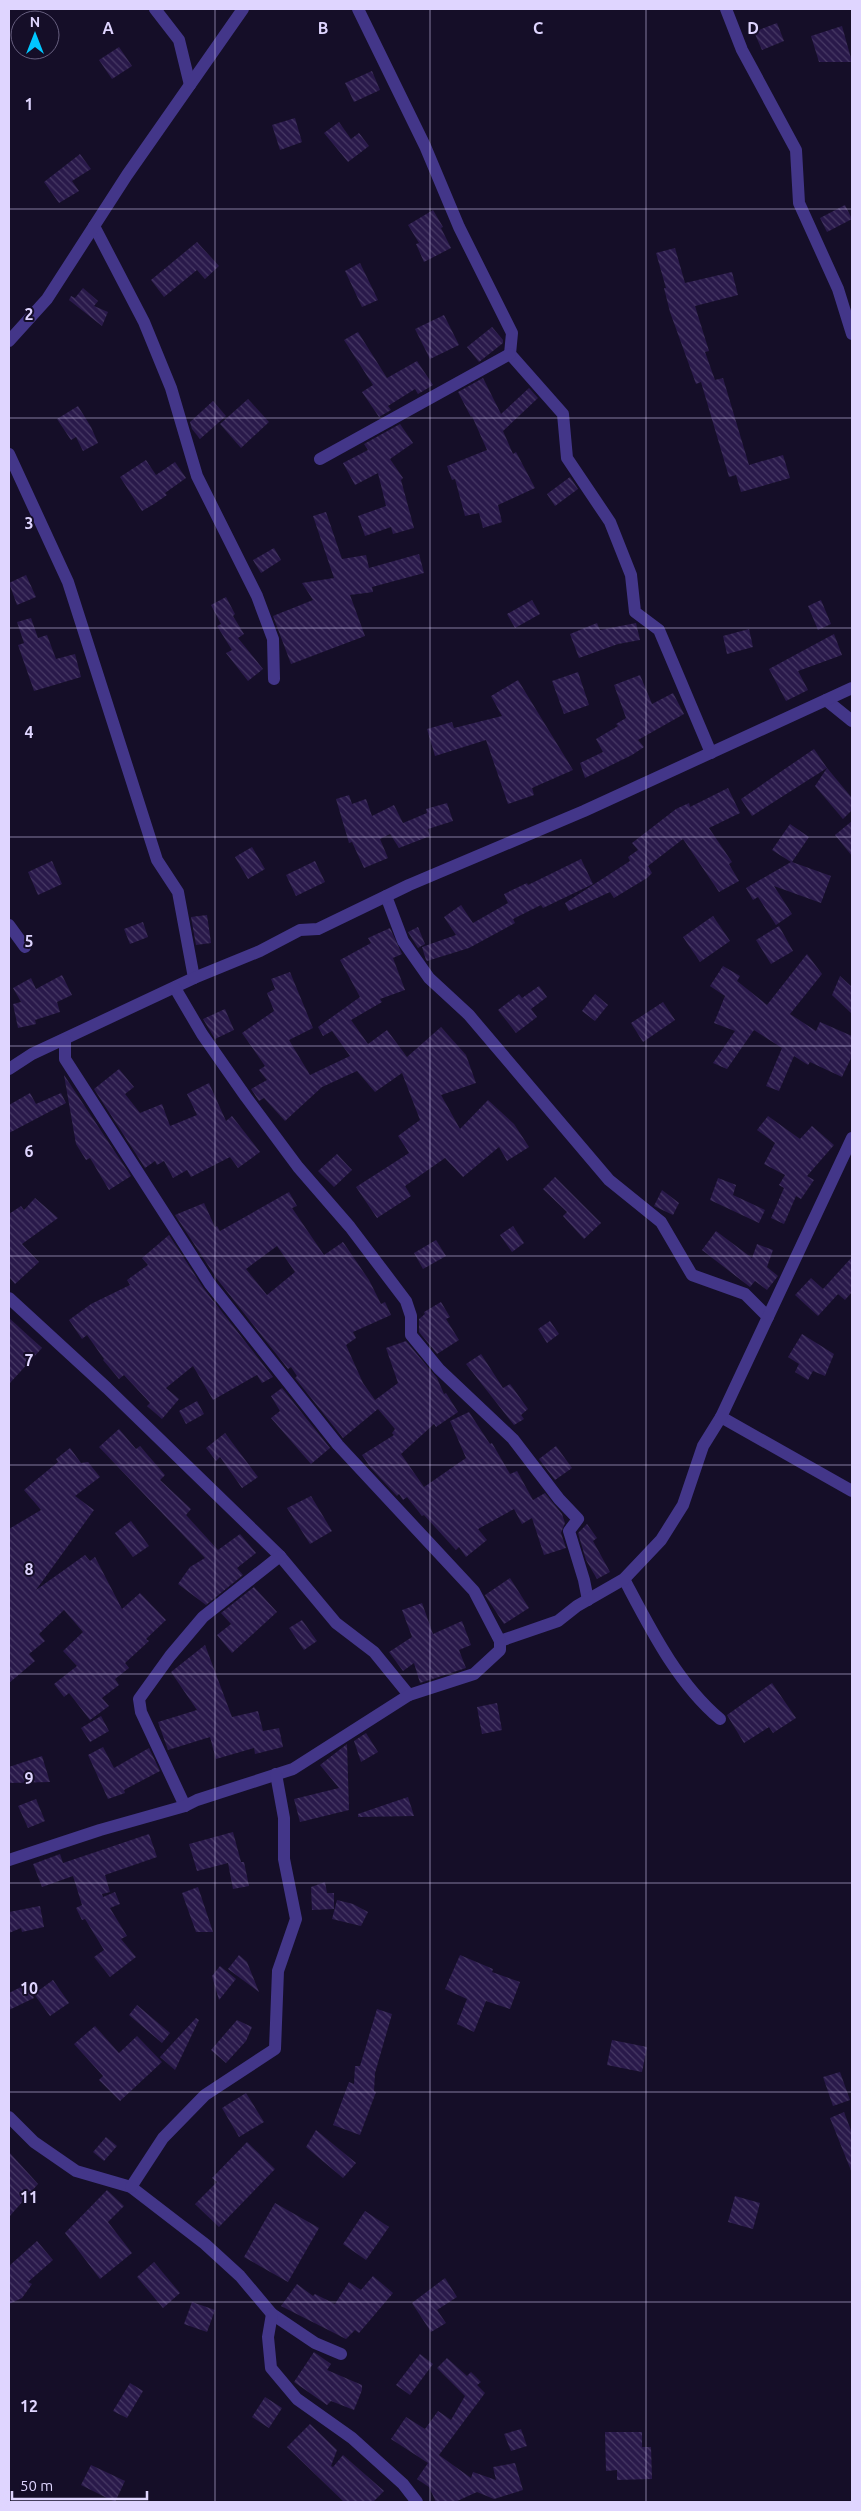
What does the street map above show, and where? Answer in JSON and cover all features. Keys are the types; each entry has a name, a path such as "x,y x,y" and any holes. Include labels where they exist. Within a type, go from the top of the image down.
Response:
{"street":[{"path":"155,9 179,40 190,85"},
{"path":"9,341 47,299 94,226 243,9"},
{"path":"358,9 425,146 459,227 512,333 510,354 563,414 567,458 610,522 630,574 635,612 660,630 711,753"},
{"path":"726,9 742,50 796,150 799,203 838,289 852,334"},
{"path":"94,226 144,322 171,388 197,476 257,596 273,639 274,679"},
{"path":"320,459 510,354"},
{"path":"9,451 68,582 157,860 178,892 194,978"},
{"path":"9,1069 32,1054 194,978 260,951 300,930 318,929 386,896 711,753 852,688"},
{"path":"826,700 852,721"},
{"path":"386,896 403,941 428,978 469,1015 609,1180 661,1222 692,1275 745,1294 768,1317"},
{"path":"9,925 25,948"},
{"path":"175,988 202,1034 246,1097 298,1167 350,1227 406,1301 411,1316 411,1335 439,1369 513,1439 559,1499 578,1519 569,1532 584,1580 588,1600"},
{"path":"9,1860 100,1830 185,1806 197,1800 292,1769 409,1695 474,1674 500,1650 500,1641 474,1591 338,1445 210,1284 66,1059 65,1040"},
{"path":"500,1641 558,1621 588,1600 624,1579 661,1540 683,1506 703,1446 721,1417 852,1138"},
{"path":"9,1298 114,1395 280,1556 336,1623 374,1652 409,1695"},
{"path":"721,1417 852,1491"},
{"path":"185,1806 141,1712 139,1699 170,1656 203,1616 280,1556"},
{"path":"624,1579 677,1670 708,1709 720,1719"},
{"path":"131,2187 163,2138 205,2096 275,2049 278,1972 296,1919 284,1859 284,1818 276,1774"},
{"path":"9,2117 34,2142 76,2171 131,2187 205,2244 240,2276 272,2314 314,2344 341,2354"},
{"path":"272,2314 268,2338 271,2368 297,2399 352,2438 403,2484 417,2502"}],"building":[{"path":"777,23 784,41 762,50 754,32"},
{"path":"842,26 852,62 819,62 811,36"},
{"path":"119,47 132,66 112,79 99,60"},
{"path":"372,71 380,90 354,102 345,83"},
{"path":"295,118 302,142 280,150 272,125"},
{"path":"339,122 351,139 359,133 369,146 348,162 324,133"},
{"path":"80,154 91,169 72,181 79,191 59,203 44,182"},
{"path":"845,205 852,219 827,232 820,218"},
{"path":"433,210 443,227 441,228 451,248 424,262 416,244 419,243 408,225"},
{"path":"197,242 219,266 205,279 197,270 164,297 151,280"},
{"path":"675,248 685,283 732,272 738,295 695,306 709,351 705,352 715,380 723,378 749,465 783,455 790,478 741,492 736,475 729,477 701,382 696,384 670,312 664,288 666,288 656,253"},
{"path":"360,263 378,300 362,307 345,271"},
{"path":"83,288 98,301 94,306 108,312 102,326 69,300 71,296 75,298"},
{"path":"444,315 459,345 430,359 415,329"},
{"path":"492,327 503,340 503,343 479,362 467,347"},
{"path":"358,332 387,378 417,361 433,385 418,394 415,389 388,406 391,410 379,417 362,392 373,385 344,340"},
{"path":"483,378 501,414 529,388 538,398 503,431 513,454 516,452 535,488 498,505 502,522 483,528 479,513 465,516 455,479 452,480 447,466 487,450 472,416 458,392"},
{"path":"248,399 269,422 241,448 220,424"},
{"path":"213,401 226,416 200,439 192,429 190,422"},
{"path":"78,406 98,443 83,451 76,437 71,440 57,419"},
{"path":"400,424 413,443 390,459 403,478 401,480 414,528 393,534 391,527 365,536 358,516 386,506 378,473 355,485 343,463 368,450 364,444"},
{"path":"146,460 156,475 175,462 186,478 165,493 167,495 142,511 120,477"},
{"path":"570,477 578,489 555,506 547,494"},
{"path":"326,512 342,559 366,555 369,568 419,554 424,573 372,587 373,592 350,595 365,636 291,664 273,616 313,600 302,583 334,578 313,516"},
{"path":"274,548 281,560 261,573 253,560"},
{"path":"26,575 36,597 17,605 9,583"},
{"path":"226,597 235,614 233,616 244,634 238,638 263,669 248,681 226,653 232,650 217,626 221,624 211,605"},
{"path":"532,600 540,614 515,628 507,614"},
{"path":"821,600 831,624 818,630 808,606"},
{"path":"31,618 38,638 47,635 56,659 75,654 81,677 34,691 18,645 24,643 17,622"},
{"path":"597,623 600,630 636,623 640,640 618,644 579,658 570,634"},
{"path":"749,629 753,647 727,654 723,636"},
{"path":"834,634 842,655 798,671 808,690 786,701 769,669"},
{"path":"578,672 589,705 564,714 552,681"},
{"path":"640,675 652,704 673,693 684,714 638,740 644,747 632,755 585,778 580,763 603,752 596,739 618,726 616,724 626,718 614,685"},
{"path":"518,680 573,770 532,788 534,795 508,804 486,740 435,756 427,729 452,722 454,728 502,716 491,696"},
{"path":"814,749 827,768 752,816 741,799"},
{"path":"827,768 852,798 852,810 843,819 815,786"},
{"path":"728,788 740,813 709,828 732,862 729,864 739,881 719,892 683,839 648,866 652,873 647,878 614,898 610,892 569,911 565,903 630,861 628,857 638,850 632,843 676,809 689,803 690,807"},
{"path":"349,795 352,804 366,799 372,816 394,805 403,823 427,813 426,809 447,803 453,821 428,829 430,836 399,848 390,834 380,839 388,858 364,868 352,842 349,843 336,799"},
{"path":"852,821 852,856 835,835"},
{"path":"790,824 809,837 792,862 831,876 821,903 774,886 792,914 776,925 758,897 753,900 746,888 791,862 772,850"},
{"path":"252,847 265,869 248,879 235,857"},
{"path":"581,859 593,884 543,908 541,905 513,919 515,923 469,948 426,960 422,947 456,935 444,917 461,905 473,923 508,903 504,894 527,883 528,885"},
{"path":"52,861 62,884 38,895 28,872"},
{"path":"315,861 325,882 296,896 286,875"},
{"path":"207,915 211,943 196,945 191,917"},
{"path":"713,916 730,941 700,962 683,937"},
{"path":"143,922 148,937 130,944 124,929"},
{"path":"779,926 793,951 771,964 756,940"},
{"path":"418,927 425,944 418,948 408,932"},
{"path":"390,928 402,954 393,958 405,990 380,999 382,1002 351,1020 368,1044 387,1030 407,1057 441,1027 466,1055 476,1083 441,1095 460,1129 488,1100 514,1124 529,1147 507,1161 499,1147 463,1177 445,1158 405,1186 411,1196 377,1218 356,1187 409,1153 398,1136 420,1120 402,1073 375,1092 357,1071 322,1087 285,1121 264,1098 259,1101 251,1089 267,1080 259,1070 265,1066 242,1033 274,1011 267,993 275,989 271,979 290,972 313,1028 289,1040 310,1075 350,1056 332,1031 323,1036 318,1027 360,997 340,960 371,943 368,938"},
{"path":"807,954 822,974 790,1014 816,1031 820,1022 852,1036 852,1056 842,1077 810,1062 808,1065 794,1056 779,1091 766,1086 782,1048 754,1030 727,1069 713,1063 735,1031 714,1023 725,996 710,986 723,966 740,976 737,981 767,1005"},
{"path":"62,975 72,995 57,1002 60,1012 35,1020 36,1024 18,1028 13,1004 21,1002 13,988 31,978 36,989"},
{"path":"840,976 852,987 852,1014 832,995"},
{"path":"539,986 547,997 531,1009 537,1017 516,1033 498,1010 519,994 522,998"},
{"path":"595,994 608,1005 595,1021 582,1011"},
{"path":"663,1002 675,1020 643,1042 631,1023"},
{"path":"225,1009 234,1030 215,1039 203,1019"},
{"path":"119,1069 134,1087 125,1094 140,1113 162,1104 170,1126 197,1115 187,1094 209,1083 226,1121 232,1116 260,1152 238,1168 230,1157 191,1177 187,1170 173,1178 164,1161 157,1165 155,1161 145,1168 94,1089"},
{"path":"64,1075 131,1176 109,1190 90,1158 86,1160 76,1144"},
{"path":"30,1093 36,1104 61,1093 66,1103 9,1133 9,1105"},
{"path":"768,1116 800,1139 812,1126 834,1145 807,1176 814,1180 801,1199 796,1196 784,1224 771,1218 784,1188 779,1185 785,1175 764,1164 775,1143 757,1130"},
{"path":"337,1154 352,1170 334,1187 318,1171"},
{"path":"555,1177 601,1223 584,1239 563,1216 567,1212 543,1189"},
{"path":"718,1178 736,1185 733,1195 765,1210 759,1223 710,1200"},
{"path":"662,1190 679,1203 673,1215 654,1206"},
{"path":"289,1192 297,1206 292,1208 324,1255 343,1242 369,1280 381,1304 385,1302 391,1315 353,1332 356,1338 346,1345 363,1383 375,1400 398,1383 386,1348 406,1341 437,1378 444,1394 446,1393 458,1412 436,1427 434,1424 401,1454 424,1487 466,1458 450,1421 469,1412 490,1444 492,1443 510,1474 517,1471 533,1500 545,1493 562,1514 565,1523 561,1533 566,1548 544,1555 532,1518 522,1524 514,1509 478,1529 487,1540 466,1557 459,1547 456,1550 424,1515 422,1516 407,1497 403,1500 399,1494 397,1496 370,1467 362,1455 394,1435 392,1433 395,1429 378,1409 343,1438 295,1378 297,1376 291,1367 288,1369 217,1279 175,1215 204,1203 215,1227 217,1226 220,1231","holes":["277,1246 295,1272 267,1295 246,1269"]},
{"path":"35,1198 58,1218 22,1244 39,1262 15,1284 9,1277 9,1214 21,1206 24,1210"},
{"path":"513,1226 524,1243 512,1252 500,1235"},
{"path":"716,1231 752,1258 757,1244 773,1250 767,1267 778,1276 767,1290 755,1281 750,1287 702,1250"},
{"path":"169,1235 204,1289 273,1377 262,1383 257,1375 213,1400 193,1366 166,1388 179,1399 162,1419 147,1406 150,1403 124,1375 119,1379 103,1360 87,1335 82,1339 69,1320 91,1304 130,1285 127,1280 148,1265 142,1258"},
{"path":"436,1240 446,1256 423,1269 414,1253"},
{"path":"852,1257 852,1292 845,1300 838,1294 818,1316 795,1295 811,1278 823,1289"},
{"path":"441,1302 450,1317 446,1319 459,1340 437,1354 419,1332 419,1319 425,1314 424,1312"},
{"path":"9,1318 42,1348 9,1384"},
{"path":"550,1321 559,1334 547,1343 538,1329"},
{"path":"802,1334 834,1354 825,1376 813,1371 808,1380 795,1372 799,1364 788,1357"},
{"path":"481,1354 503,1388 510,1384 528,1409 521,1415 524,1419 514,1425 466,1364"},
{"path":"282,1388 330,1448 311,1464 271,1418 280,1411 271,1396"},
{"path":"197,1401 204,1414 186,1424 179,1411"},
{"path":"119,1429 136,1449 140,1446 165,1475 160,1480 191,1509 186,1515 218,1550 240,1534 256,1553 237,1568 243,1575 206,1605 178,1584 190,1567 205,1558 99,1447"},
{"path":"225,1433 258,1477 242,1488 220,1457 216,1461 206,1448"},
{"path":"556,1446 572,1468 555,1480 539,1459"},
{"path":"70,1448 81,1463 88,1462 100,1477 75,1496 94,1510 36,1590 85,1555 90,1561 95,1557 122,1609 140,1593 166,1620 146,1639 149,1641 125,1663 129,1668 115,1679 119,1685 102,1698 109,1706 90,1720 69,1693 64,1697 54,1684 77,1666 63,1651 83,1632 64,1610 39,1634 45,1641 29,1654 35,1661 9,1683 9,1529 41,1510 24,1490 58,1462 56,1459"},
{"path":"311,1496 332,1531 310,1544 287,1508"},
{"path":"131,1521 149,1546 133,1557 115,1533"},
{"path":"587,1524 597,1538 593,1541 610,1572 597,1579 586,1560 578,1533"},
{"path":"510,1578 529,1608 504,1624 485,1595"},
{"path":"254,1587 277,1612 232,1653 217,1635 231,1624 221,1613"},
{"path":"422,1603 433,1634 462,1621 471,1645 459,1650 466,1668 420,1683 414,1663 403,1671 389,1652 412,1637 402,1610"},
{"path":"302,1620 317,1641 304,1650 289,1628"},
{"path":"205,1645 232,1717 258,1711 263,1731 279,1728 283,1747 255,1754 254,1748 216,1759 210,1737 168,1750 158,1722 197,1710 171,1672"},
{"path":"772,1683 796,1718 773,1733 769,1727 744,1743 727,1715"},
{"path":"497,1703 502,1730 482,1734 477,1707"},
{"path":"101,1716 109,1731 90,1742 81,1728"},
{"path":"366,1733 378,1752 361,1762 354,1741"},
{"path":"347,1744 349,1810 300,1822 294,1799 339,1788 320,1765"},
{"path":"103,1747 114,1768 149,1748 160,1771 124,1790 125,1793 108,1799 88,1755"},
{"path":"42,1756 50,1782 9,1783 9,1767"},
{"path":"408,1797 414,1816 358,1817 358,1814"},
{"path":"36,1799 45,1821 28,1828 18,1806"},
{"path":"233,1832 241,1862 244,1862 249,1886 233,1889 228,1863 197,1871 189,1844"},
{"path":"149,1834 157,1857 105,1875 110,1892 102,1894 103,1897 115,1892 120,1904 110,1908 127,1936 121,1939 136,1957 110,1977 94,1957 104,1950 85,1919 82,1920 76,1908 82,1905 73,1876 42,1887 33,1864 60,1854 63,1863"},
{"path":"325,1882 327,1893 334,1893 334,1909 312,1910 311,1887"},
{"path":"198,1887 213,1932 196,1932 182,1893"},
{"path":"337,1900 353,1904 368,1912 361,1926 332,1919"},
{"path":"40,1906 44,1927 22,1932 21,1928 9,1933 9,1912"},
{"path":"239,1955 247,1962 259,1992 228,1969"},
{"path":"460,1955 493,1969 492,1972 520,1982 510,2009 486,2001 474,2032 457,2024 467,1999 445,1989"},
{"path":"220,1966 236,1979 219,2000 212,1976"},
{"path":"53,1980 69,2003 50,2016 34,1994"},
{"path":"27,1984 34,1998 9,2010 9,1993"},
{"path":"137,2005 170,2033 162,2043 129,2015"},
{"path":"377,2009 392,2014 375,2073 374,2091 376,2092 360,2135 333,2125 349,2082 354,2084 355,2066 360,2066"},
{"path":"196,2018 199,2020 175,2070 160,2057"},
{"path":"237,2020 252,2027 246,2041 226,2063 211,2050"},
{"path":"95,2026 119,2053 137,2036 162,2062 120,2101 99,2080 103,2076 74,2044"},
{"path":"612,2040 647,2047 642,2072 607,2065"},
{"path":"840,2072 850,2100 833,2106 823,2077"},
{"path":"246,2093 264,2122 239,2137 222,2108"},
{"path":"844,2112 852,2133 852,2173 830,2118"},
{"path":"316,2130 356,2163 343,2178 306,2147"},
{"path":"106,2137 117,2146 104,2161 93,2152"},
{"path":"247,2142 275,2169 219,2227 195,2204 217,2182 212,2178"},
{"path":"9,2152 38,2184 9,2217"},
{"path":"107,2190 124,2206 108,2222 132,2253 100,2279 65,2233"},
{"path":"735,2196 760,2203 753,2229 728,2222"},
{"path":"275,2203 319,2228 288,2282 244,2257"},
{"path":"365,2211 389,2227 366,2260 343,2244"},
{"path":"37,2241 53,2260 28,2282 32,2284 22,2298 9,2304 9,2266"},
{"path":"154,2262 180,2293 163,2308 137,2277"},
{"path":"373,2276 393,2293 359,2333 355,2330 346,2339 281,2306 297,2284 313,2296 315,2294 335,2304 349,2282 361,2290"},
{"path":"445,2278 457,2297 437,2310 446,2323 431,2332 412,2303"},
{"path":"192,2302 215,2310 207,2332 184,2324"},
{"path":"314,2352 331,2364 327,2370 362,2385 362,2390 354,2410 331,2401 327,2405 294,2382"},
{"path":"420,2354 433,2364 410,2395 396,2385"},
{"path":"447,2358 467,2376 471,2372 481,2382 477,2385 485,2393 439,2455 471,2478 473,2472 496,2480 493,2467 515,2463 523,2490 494,2499 477,2492 455,2502 436,2502 429,2487 417,2479 428,2463 391,2439 406,2417 425,2429 438,2411 451,2420 465,2396 437,2368"},
{"path":"130,2383 143,2391 127,2418 113,2411"},
{"path":"265,2397 282,2408 269,2428 252,2417"},
{"path":"310,2424 337,2450 331,2466 333,2467 343,2455 384,2491 373,2502 344,2502 287,2447"},
{"path":"521,2429 527,2446 511,2451 504,2434"},
{"path":"605,2432 642,2432 642,2447 651,2447 652,2479 617,2480 617,2470 606,2471"},
{"path":"91,2465 125,2481 115,2502 81,2485"}]}
